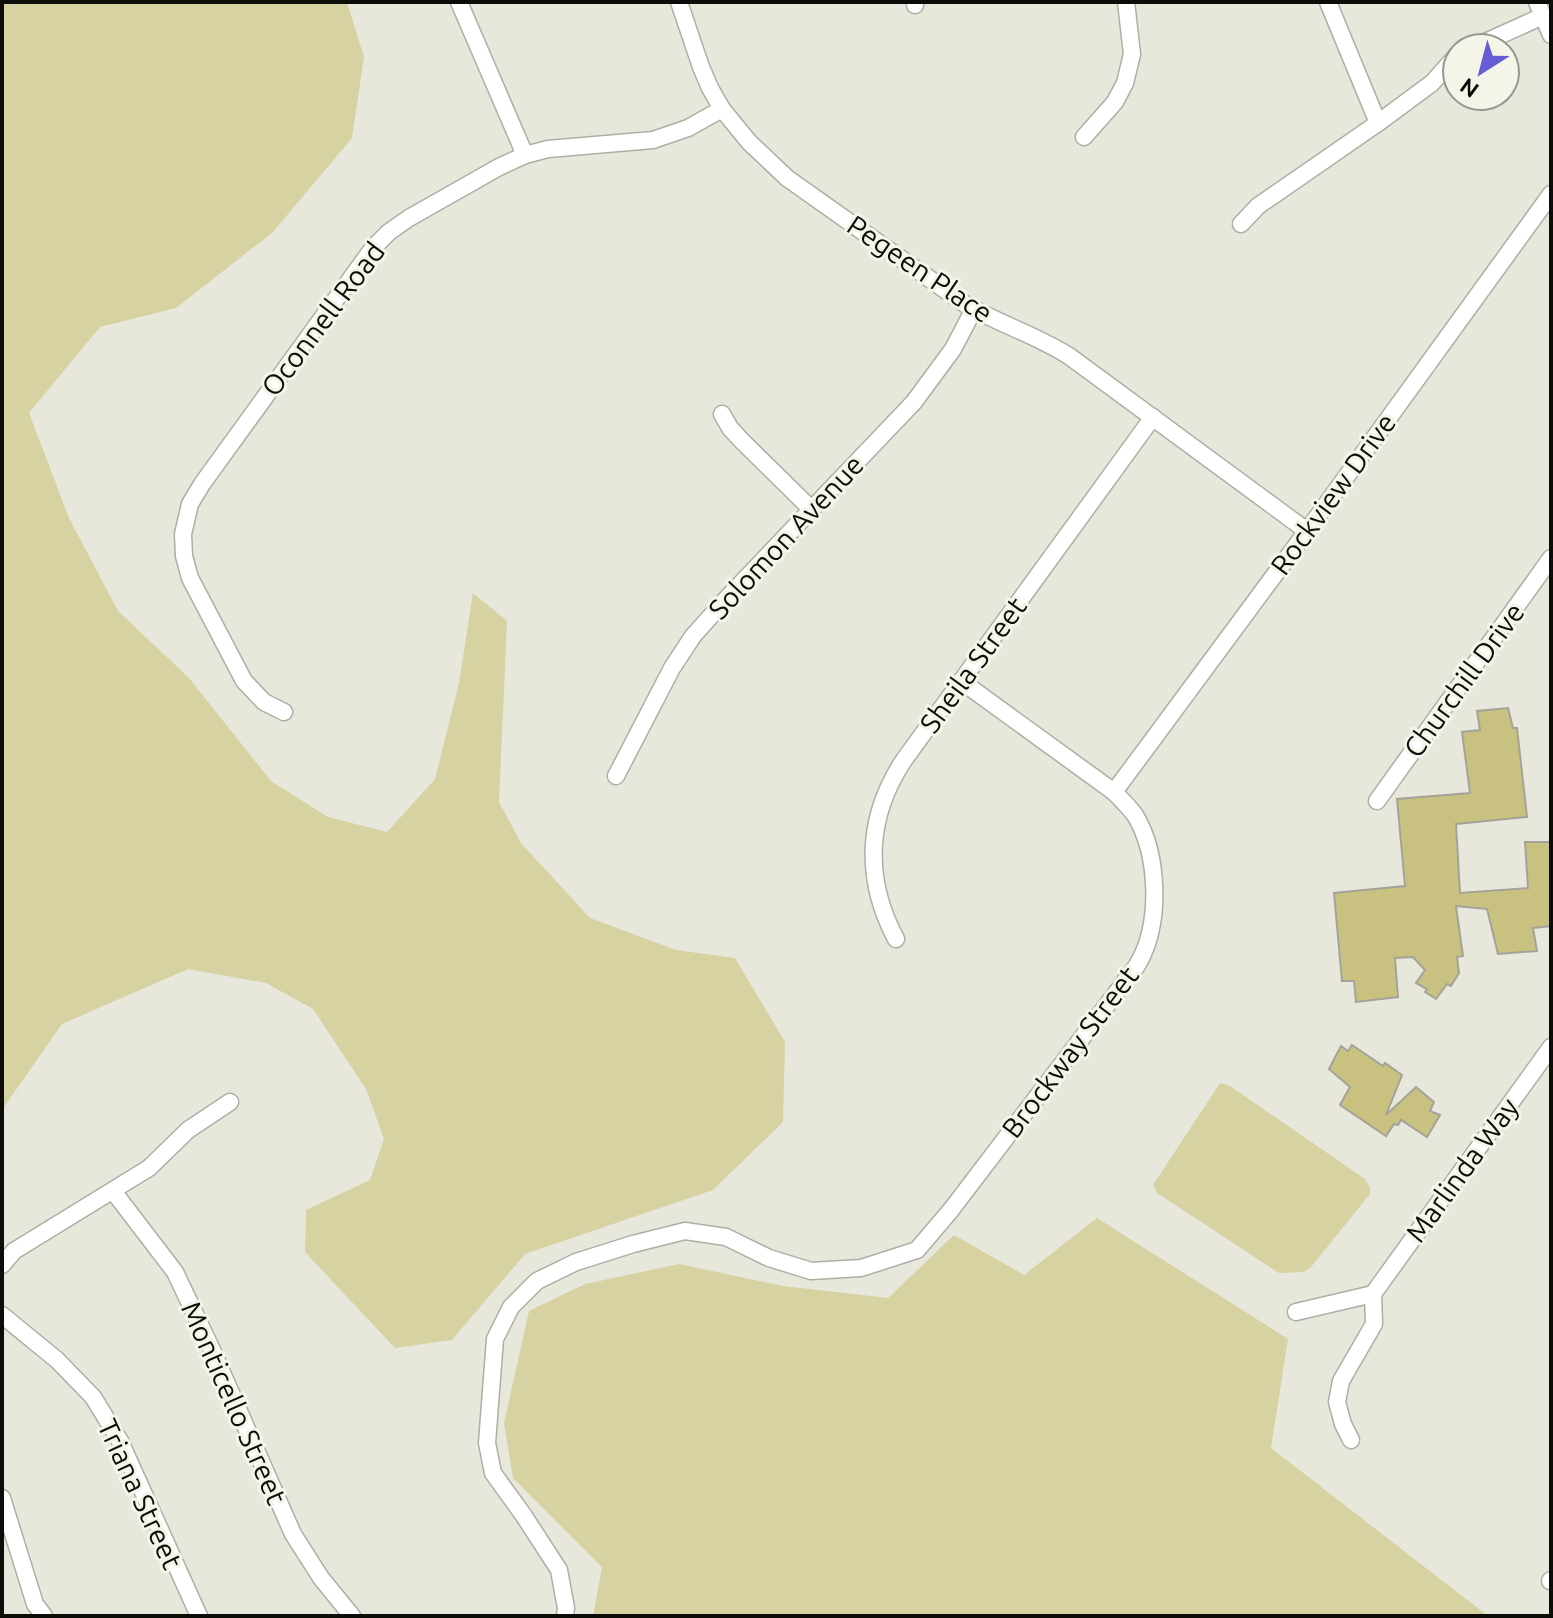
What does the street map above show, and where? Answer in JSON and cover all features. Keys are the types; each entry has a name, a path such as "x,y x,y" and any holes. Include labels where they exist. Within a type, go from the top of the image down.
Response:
{"street":[{"path":"459,2 525,155"},
{"name":"Pegeen Place","path":"679,2 701,67 722,109 749,142 787,178 974,309 1053,347 1307,531"},
{"path":"1084,137 1115,102 1125,83 1132,54 1126,2"},
{"path":"1328,2 1378,123"},
{"path":"1500,32 1540,9 1551,35"},
{"path":"1241,224 1258,206 1378,123 1441,73"},
{"name":"Oconnell Road","path":"284,712 264,702 244,681 185,563 183,545 190,504 211,471 378,243 409,218 525,155 548,149 653,140 688,128 722,109"},
{"name":"Rockview Drive","path":"1114,792 1551,194"},
{"name":"Solomon Avenue","path":"616,776 681,652 708,618 920,395 949,355 974,309"},
{"path":"722,414 730,428 811,509"},
{"name":"Sheila Street","path":"896,939 884,913 875,870 874,840 885,793 961,681 1153,417"},
{"name":"Churchill Drive","path":"1377,801 1551,558"},
{"name":"Brockway Street","path":"565,1616 559,1570 493,1473 487,1443 495,1339 511,1307 537,1281 576,1262 685,1231 726,1237 769,1258 811,1271 861,1268 917,1250 951,1210 1138,964 1145,948 1154,897 1145,838 1134,814 1114,792 961,681"},
{"name":"Marlinda Way","path":"1373,1294 1551,1047"},
{"path":"2,1265 14,1251 149,1168 188,1130 230,1102"},
{"name":"Monticello Street","path":"113,1191 175,1272 293,1534 321,1578 352,1616"},
{"path":"1296,1312 1373,1294 1374,1324 1341,1381 1337,1402 1351,1440"},
{"name":"Triana Street","path":"2,1315 57,1360 93,1397 120,1441 199,1616"},
{"path":"2,1498 35,1604 44,1616"}],"shaded area":[{"path":"2,2 347,2 364,57 352,138 273,232 176,308 100,327 29,413 69,518 118,611 189,678 271,781 328,817 387,832 435,779 459,683 473,593 507,621 499,802 521,843 590,918 676,950 735,958 785,1042 783,1122 713,1190 525,1254 452,1340 395,1348 305,1252 306,1210 370,1180 384,1139 366,1089 313,1009 266,983 188,969 62,1024 2,1110"},
{"path":"1220,1083 1230,1086 1365,1179 1370,1187 1370,1194 1304,1272 1279,1273 1157,1193 1153,1185"},
{"path":"1097,1218 1288,1339 1271,1448 1488,1616 593,1616 602,1567 513,1478 504,1423 529,1311 585,1284 679,1264 783,1286 888,1298 954,1235 1024,1275"}],"building":[{"path":"1508,708 1513,728 1517,728 1527,817 1456,824 1460,893 1528,888 1525,842 1551,842 1551,926 1533,928 1537,951 1498,954 1487,909 1456,906 1463,956 1457,957 1459,973 1451,986 1447,984 1436,999 1416,983 1425,970 1413,957 1395,958 1398,997 1356,1002 1354,981 1342,981 1334,893 1405,886 1397,799 1470,793 1462,732 1480,730 1477,711"},
{"path":"1352,1045 1402,1075 1386,1115 1416,1087 1434,1102 1430,1111 1440,1115 1427,1137 1401,1120 1386,1136 1340,1105 1350,1087 1329,1069 1341,1046 1348,1051"}]}
